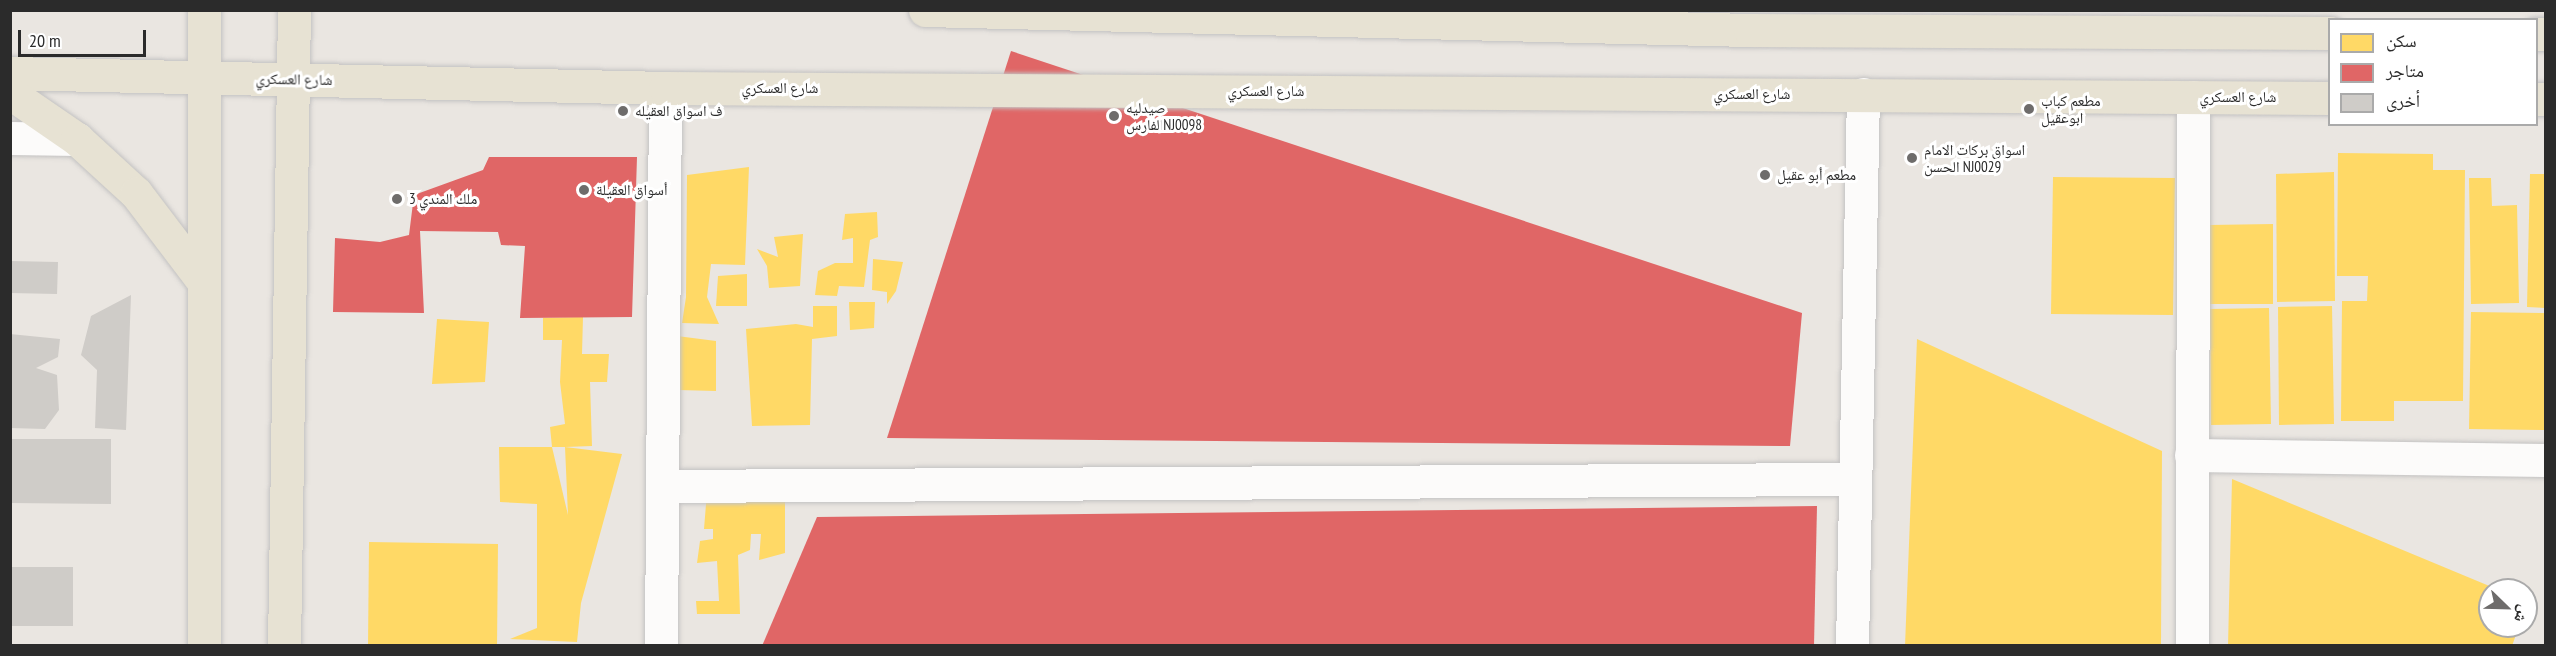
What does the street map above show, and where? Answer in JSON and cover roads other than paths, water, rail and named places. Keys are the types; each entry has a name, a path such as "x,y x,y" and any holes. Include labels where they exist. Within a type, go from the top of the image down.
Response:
{"main road":[{"path":"204,10 202,77 204,645"},
{"path":"284,645 294,10"},
{"path":"925,10 1750,20 2097,21 2328,33"},
{"name":"شارع العسكري","path":"10,73 665,88 2328,98"},
{"path":"10,93 77,139 136,193 202,280"}],"street":[{"path":"661,645 665,88"},
{"path":"1852,645 1863,94"},
{"path":"2192,645 2190,456 2193,97"},
{"path":"10,138 77,139"},
{"path":"2190,456 2546,460"},
{"path":"662,486 1855,479"}],"place":[{"name":"مطعم كباب ابوعقيل","path":"2029,109"},
{"name":"ف اسواق العقيله","path":"623,111"},
{"name":"صيدليه الفارسNJ0098","path":"1114,116"},
{"name":"اسواق بركات الامام الحسن NJ0029","path":"1912,158"},
{"name":"مطعم أبو عقيل","path":"1765,175"},
{"name":"أسواق العقيلة","path":"584,190"},
{"name":"ملك المندي 3","path":"397,199"}]}
